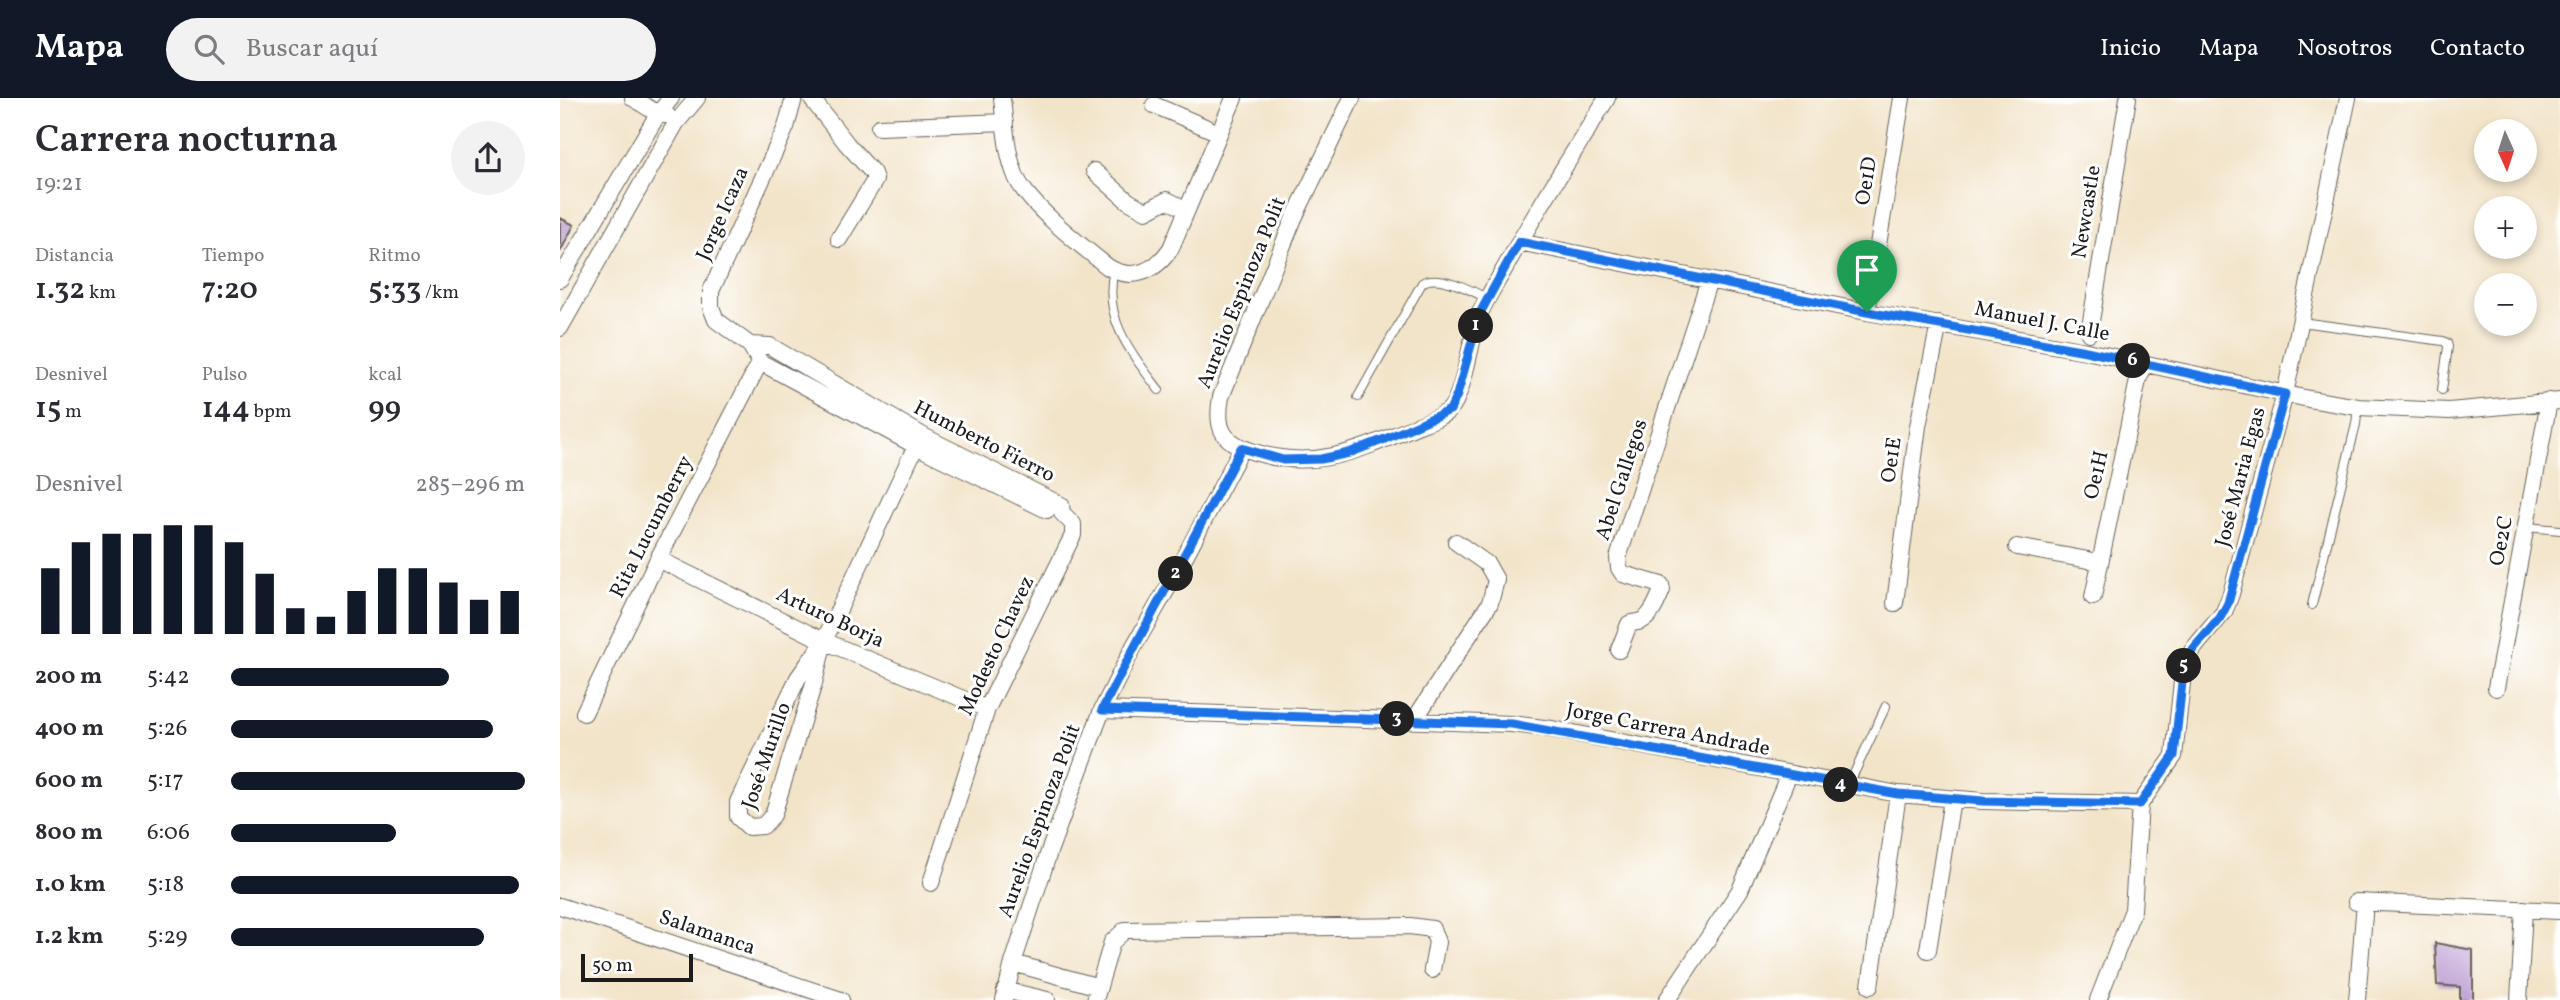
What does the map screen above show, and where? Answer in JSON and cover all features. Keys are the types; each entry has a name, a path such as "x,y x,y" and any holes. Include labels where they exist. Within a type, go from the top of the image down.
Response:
{"street":[{"path":"633,98 658,114 672,117 676,123"},
{"path":"560,279 658,114 671,98"},
{"path":"560,328 676,123 697,98"},
{"name":"Jorge Icaza","path":"716,320 711,307 711,291 786,127 794,98"},
{"path":"810,98 873,173 875,180 839,239"},
{"name":"Jorge Icaza","path":"786,127 810,98"},
{"path":"1002,98 1010,155 1021,186 1041,208 1114,270 1136,274 1157,264 1171,248 1234,98"},
{"name":"Aurelio Espinoza Polit","path":"1004,995 1049,849 1102,710 1241,448 1222,433 1219,418 1222,393 1301,201 1352,98"},
{"path":"1241,448 1283,460 1321,459 1349,453 1446,412 1457,395 1477,322 1488,299 1519,242 1607,98"},
{"name":"Oe1D","path":"1867,312 1902,98"},
{"name":"Newcastle","path":"2089,333 2128,98"},
{"name":"José Maria Egas","path":"2140,804 2174,756 2184,664 2220,618 2228,603 2285,394 2348,98"},
{"path":"1154,105 1219,133"},
{"path":"879,127 1005,122"},
{"path":"1094,171 1128,201 1146,211 1167,200 1187,210"},
{"name":"Manuel J. Calle","path":"1519,242 2358,407 2449,411 2555,401"},
{"name":"Abel Gallegos","path":"1619,650 1629,624 1632,621 1642,621 1648,615 1662,590 1661,585 1656,582 1623,574 1618,558 1709,280"},
{"name":"Humberto Fierro","path":"716,320 750,345 760,362 918,440 1055,514 1062,513"},
{"name":"Oe1E","path":"1895,603 1918,426 1939,324"},
{"name":"Humberto Fierro","path":"750,345 769,346 918,440"},
{"name":"Rita Lucumberry","path":"584,713 658,559 760,362"},
{"name":"Oe1H","path":"2093,597 2138,380 2145,364"},
{"name":"Oe2C","path":"2496,688 2526,527 2555,401"},
{"name":"José Murillo","path":"824,641 814,683 773,815 763,826 749,827 738,817 738,802 798,678 824,641 918,440"},
{"name":"Modesto Chavez","path":"932,883 987,709 1073,535 1073,524 1062,513"},
{"path":"1415,719 1490,603 1496,580 1487,564 1456,542"},
{"path":"2017,547 2099,562"},
{"name":"Arturo Borja","path":"658,559 824,641 987,709"},
{"name":"Jorge Carrera Andrade","path":"1102,710 1488,722 1552,729 1898,794 1952,799 2140,804"},
{"path":"1667,1000 1740,890 1789,774"},
{"path":"1870,986 1898,794"},
{"path":"1928,950 1952,799"},
{"path":"2098,1000 2133,910 2140,804"},
{"path":"2357,1000 2360,902 2560,911"},
{"name":"Salamanca","path":"560,906 841,1000"},
{"path":"2519,1000 2524,909"},
{"path":"1013,963 1097,993 1112,943 1125,930 1410,926 1432,929 1437,942 1432,970"},
{"path":"1004,995 1041,999 1042,972"}],"lane":[{"path":"1114,270 1111,280 1112,310 1118,331 1126,347 1159,390"},
{"path":"1358,397 1422,283 1429,278 1436,279 1488,299"},
{"path":"2301,322 2444,341 2448,347 2442,390"},
{"path":"2312,605 2358,407"},
{"path":"2526,527 2560,530"},
{"path":"1848,786 1886,706"}],"building":[{"path":"560,218 574,225 560,252"},
{"path":"2435,943 2473,950 2473,1000 2460,1000 2460,987 2437,985"}],"route":[{"path":"1519,242 1867,312 2086,351 2285,394 2228,603 2220,618 2184,664 2174,756 2140,804 1983,801 1898,794 1552,729 1512,724 1102,710 1241,448 1283,460 1321,459 1349,453 1450,410 1457,395 1480,313 1519,242"}]}
